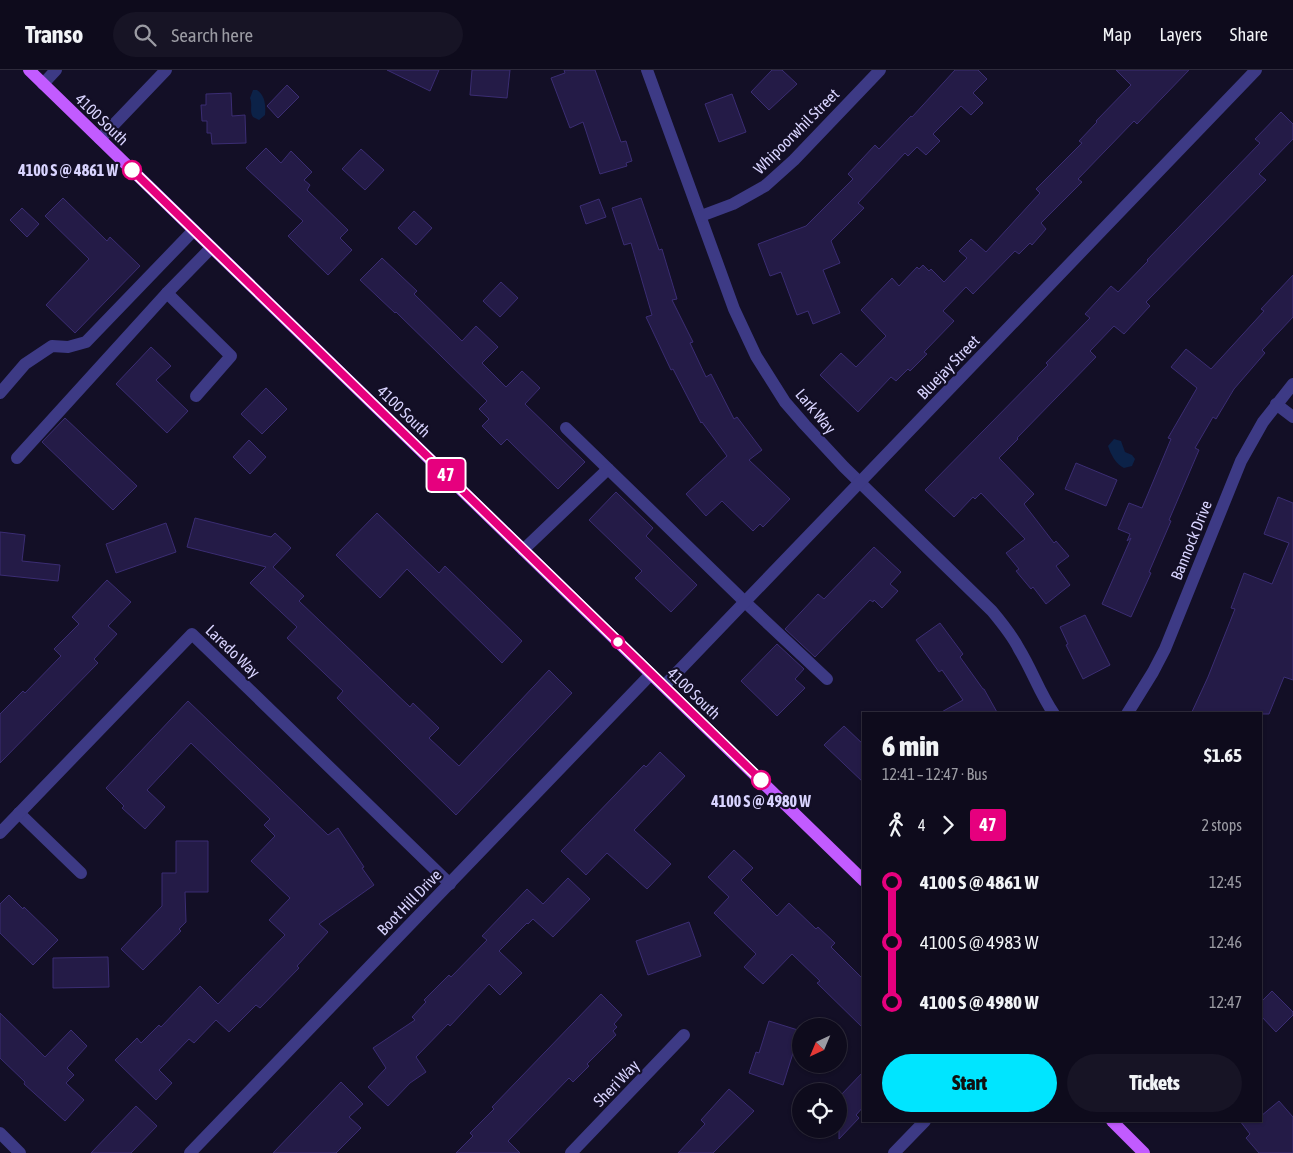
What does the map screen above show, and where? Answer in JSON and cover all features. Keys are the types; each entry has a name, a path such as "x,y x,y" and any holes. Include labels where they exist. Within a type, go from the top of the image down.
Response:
{"main road":[{"name":"4100 South","path":"29,70 862,879"},
{"path":"1113,1122 1144,1153"}],"street":[{"path":"43,84 56,70"},
{"name":"Lark Way","path":"647,70 734,309 756,356 792,409 825,446 992,611 1019,648 1053,712"},
{"name":"Whipoorwhil Street","path":"701,216 733,204 764,186 794,160 880,70"},
{"name":"Bluejay Street","path":"664,686 1256,70"},
{"path":"100,139 161,72"},
{"path":"0,393 25,364 52,346 68,347 86,342 194,230"},
{"path":"17,458 167,293 212,248"},
{"path":"167,293 231,356 196,396"},
{"name":"Bannock Drive","path":"1128,712 1165,649 1241,461 1259,429 1276,404 1293,384"},
{"path":"1276,404 1293,417"},
{"path":"566,428 827,679"},
{"path":"524,550 608,469"},
{"name":"Laredo Way","path":"0,833 192,634 450,884"},
{"name":"Boot Hill Drive","path":"190,1153 651,674"},
{"path":"19,813 81,873"},
{"name":"Sheri Way","path":"571,1153 684,1035"},
{"path":"894,1153 924,1122"},
{"path":"0,1133 20,1153"}],"water":[{"path":"253,90 260,92 264,101 265,115 259,120 253,117 251,112 250,98"},
{"path":"1114,439 1121,441 1125,452 1132,455 1135,459 1132,466 1124,468 1114,459 1108,446"}],"building":[{"path":"387,70 439,70 430,91"},
{"path":"472,70 510,70 507,98 470,95"},
{"path":"564,70 595,70 621,142 626,141 632,161 626,163 627,166 600,174 583,122 570,128 551,78 565,73"},
{"path":"772,70 782,70 797,84 769,110 751,92"},
{"path":"955,70 978,70 987,79 973,93 983,103 971,115 961,106 933,134 940,141 926,155 917,147 908,156 905,153 858,203 864,208 831,241 840,263 823,270 840,313 813,324 808,311 797,315 781,272 770,276 758,244 806,226 853,179 848,174 875,145 879,149 912,117"},
{"path":"1116,70 1189,70 1137,124 1134,121 1078,179 1082,182 1041,223 1046,229 1032,245 1030,243 1019,254 1015,251 973,294 966,287 943,311 954,321 924,352 927,354 910,371 908,369 896,381 891,377 858,412 820,375 841,353 856,367 886,336 861,310 892,278 899,286 917,267 919,269 923,265 929,271 931,269 944,282 967,258 959,251 971,239 986,252 1040,193 1036,189 1082,143 1079,141 1131,85"},
{"path":"287,85 299,97 278,118 267,106"},
{"path":"231,93 232,116 245,115 246,143 212,144 211,133 207,133 207,121 202,121 201,105 206,105 206,94"},
{"path":"732,94 746,132 719,142 705,104"},
{"path":"1281,112 1293,124 1293,139 1259,174 1266,180 1146,302 1150,306 1124,334 1114,326 1090,351 1096,357 999,458 1034,494 1024,504 1054,543 1056,541 1069,556 1056,566 1070,585 1046,604 1033,587 1031,589 1016,571 1019,569 1006,553 1025,539 981,493 975,499 973,497 954,517 925,490 1048,365 1046,363 1090,318 1085,314 1111,286 1118,292 1260,143 1255,139"},
{"path":"266,148 281,163 291,151 312,172 304,180 310,185 307,190 348,230 340,238 352,250 328,275 288,236 303,221 246,168"},
{"path":"361,149 384,170 365,190 342,169"},
{"path":"63,198 107,241 110,237 140,266 75,333 46,305 89,259 45,216"},
{"path":"641,198 659,250 662,249 677,299 672,300 693,342 690,343 706,377 711,374 734,419 737,417 762,450 749,460 790,499 763,527 760,524 753,531 722,501 706,516 686,494 727,456 701,423 673,369 671,370 646,317 652,315 631,243 624,245 612,208"},
{"path":"599,199 606,217 586,224 580,206"},
{"path":"22,208 39,224 27,237 10,220"},
{"path":"414,211 432,228 416,245 398,228"},
{"path":"382,258 417,291 414,294 462,341 476,326 498,347 482,363 506,387 522,371 540,388 525,404 585,462 558,489 507,439 501,445 482,426 489,419 479,409 487,401 396,312 360,280"},
{"path":"1293,275 1293,317 1262,350 1265,353 1234,389 1216,419 1213,417 1195,448 1199,450 1169,520 1171,521 1149,572 1151,573 1131,617 1102,604 1131,538 1127,541 1130,534 1118,529 1129,503 1142,508 1171,439 1168,438 1197,388 1171,367 1186,349 1211,369 1264,311 1261,309"},
{"path":"501,282 518,298 500,317 483,301"},
{"path":"151,347 171,366 156,380 188,411 167,433 116,384"},
{"path":"266,388 287,409 262,434 241,414"},
{"path":"65,418 137,486 113,510 42,442"},
{"path":"249,440 266,457 250,474 233,457"},
{"path":"1076,463 1117,480 1106,506 1065,489"},
{"path":"616,492 653,528 646,536 697,585 671,612 635,578 642,571 589,520"},
{"path":"1278,497 1293,503 1293,680 1284,677 1269,714 1262,714 1262,712 1192,712 1235,609 1231,608 1244,573 1272,584 1289,543 1264,534"},
{"path":"377,513 439,573 445,566 522,641 502,663 407,569 380,598 336,555"},
{"path":"195,518 271,537 275,533 291,548 273,567 304,596 299,601 410,707 413,703 439,728 429,738 459,766 549,670 572,693 456,815 337,698 343,691 287,638 297,627 250,583 266,567 187,547"},
{"path":"166,523 176,552 116,573 106,544"},
{"path":"0,532 25,535 22,561 60,565 58,581 0,575"},
{"path":"874,547 901,572 890,584 898,591 882,608 874,600 873,602 870,600 815,657 785,629 818,594 824,599"},
{"path":"107,580 131,602 108,626 117,634 94,659 98,663 0,763 0,714 23,691 25,693 61,656 54,649 79,624 72,617"},
{"path":"1085,615 1110,665 1083,679 1066,645 1068,644 1060,627"},
{"path":"940,623 963,654 960,657 984,689 997,712 942,712 963,700 942,670 939,672 916,640"},
{"path":"777,644 804,669 795,679 805,688 777,716 741,681"},
{"path":"188,701 328,835 338,828 374,885 319,924 328,932 297,966 299,968 260,1008 256,1005 229,1032 216,1020 194,1043 189,1039 159,1070 172,1083 156,1100 115,1060 137,1038 141,1043 159,1025 161,1027 200,986 218,1004 285,935 269,920 290,898 251,861 275,836 264,825 270,819 191,743 147,790 165,807 145,829 122,808 124,806 106,788"},
{"path":"844,726 862,743 862,781 824,745"},
{"path":"660,752 685,776 634,830 671,864 647,889 607,853 586,875 561,851 644,765 646,767"},
{"path":"176,841 208,841 208,892 185,892 186,922 179,929 181,931 143,970 121,949 162,906 162,873 176,873"},
{"path":"734,850 753,868 741,880 777,916 789,903 816,929 818,927 835,943 831,947 862,978 862,1027 817,983 820,981 792,954 763,984 744,967 756,954 714,913 729,897 708,877"},
{"path":"568,878 590,899 553,937 533,919 499,951 522,973 500,995 489,984 450,1026 448,1024 416,1057 426,1072 410,1083 388,1106 368,1087 386,1068 373,1048 415,1020 412,1017 426,1002 424,1000 449,975 451,977 487,940 482,936 527,889 543,904"},
{"path":"9,895 58,940 33,965 0,933 0,904"},
{"path":"689,922 701,956 648,975 636,941"},
{"path":"108,957 109,987 53,988 53,958"},
{"path":"1272,991 1293,1012 1293,1015 1276,1032 1262,1017 1262,1001"},
{"path":"601,994 622,1015 614,1024 617,1027 613,1031 616,1035 587,1064 589,1066 573,1082 569,1078 508,1141 520,1153 456,1153 473,1136 470,1133 494,1109 492,1107"},
{"path":"0,1013 45,1057 71,1030 87,1046 67,1068 74,1075 66,1083 84,1100 65,1121 24,1084 25,1082 0,1058"},
{"path":"769,1021 792,1028 792,1056 783,1085 749,1073 756,1052 759,1053"},
{"path":"862,1073 862,1108 856,1115 859,1118 847,1131 847,1089"},
{"path":"341,1082 363,1104 349,1117 361,1128 336,1153 273,1153"},
{"path":"729,1089 754,1111 713,1153 678,1153 705,1124 701,1120"},
{"path":"1279,1101 1293,1117 1293,1153 1259,1153 1246,1138 1250,1134 1241,1122 1262,1122 1262,1115"},
{"path":"136,1106 157,1126 131,1153 91,1153"}],"bus line":[{"name":"47","path":"132,170 761,780"}],"place":[{"name":"4100 S @ 4861 W","path":"132,170"},
{"name":"4100 S @ 4980 W","path":"761,780"}]}
